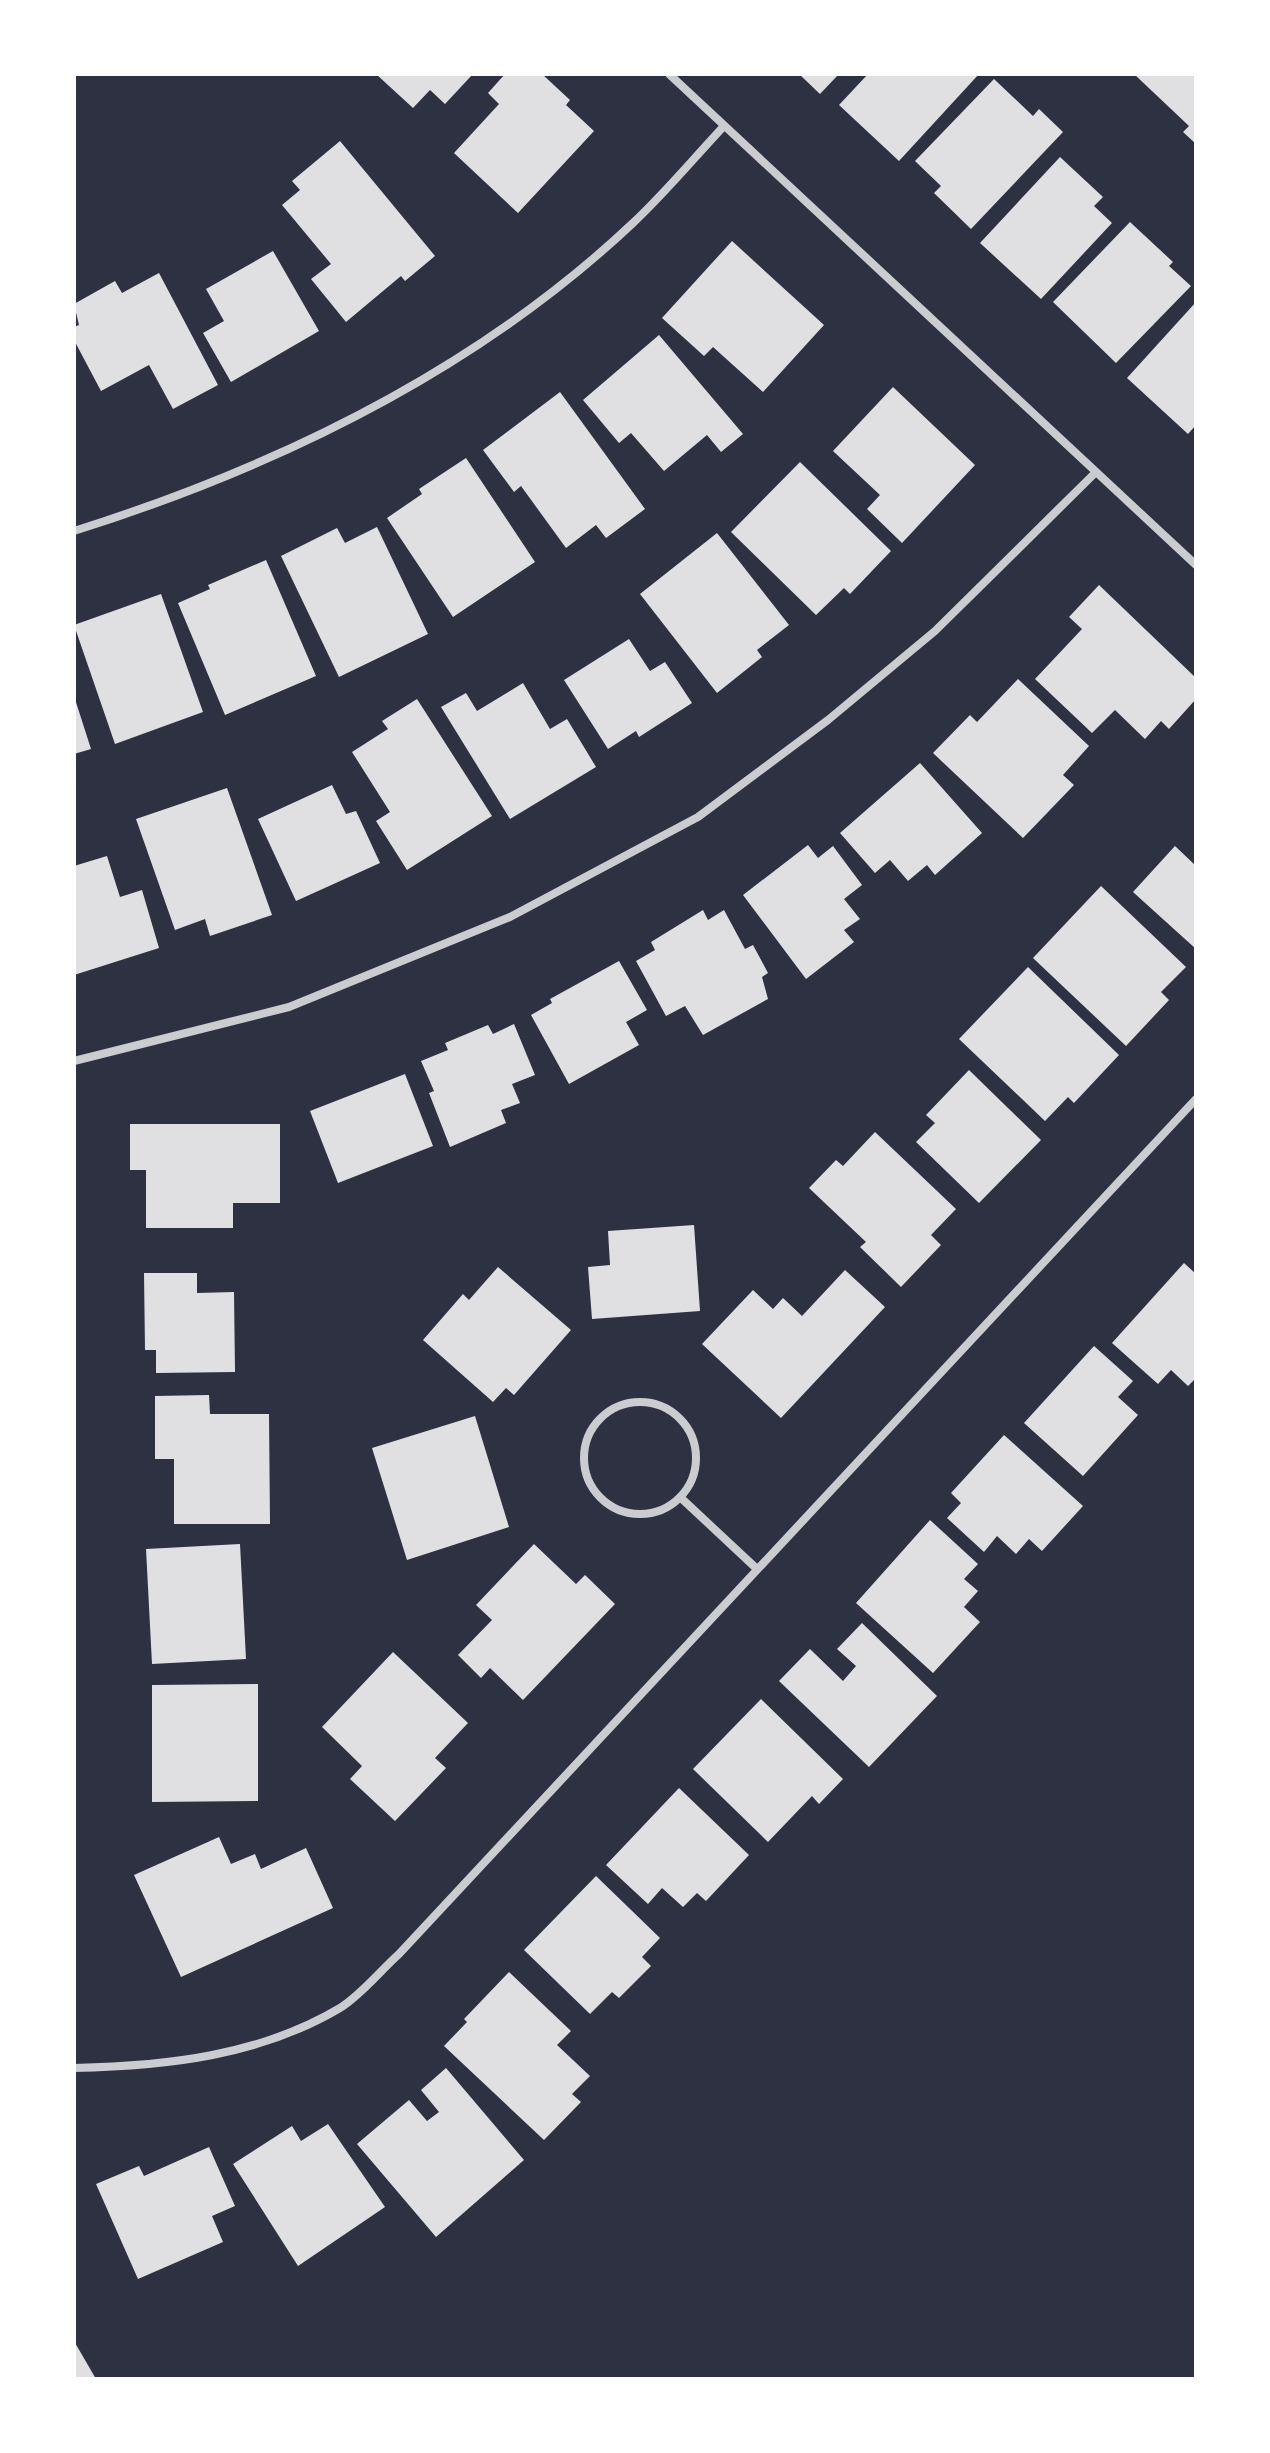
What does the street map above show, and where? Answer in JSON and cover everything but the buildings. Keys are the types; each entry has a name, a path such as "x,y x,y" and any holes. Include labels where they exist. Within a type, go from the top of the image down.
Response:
{"street":[{"path":"669,74 1196,565"},
{"path":"74,531 166,502 243,471 332,430 425,378 526,311 632,223 724,126"},
{"path":"74,1061 289,1007 510,917 698,817 828,720 935,631 1096,472"},
{"path":"74,2068 158,2066 268,2042 342,2007 399,1954 1196,1099"},
{"path":"620,1404 657,1404 674,1412 687,1426 695,1444 696,1463 691,1481 680,1497 666,1508 648,1514 612,1508 598,1496 586,1472 585,1444 592,1427 604,1413 620,1404"},
{"path":"680,1497 757,1569"}]}
